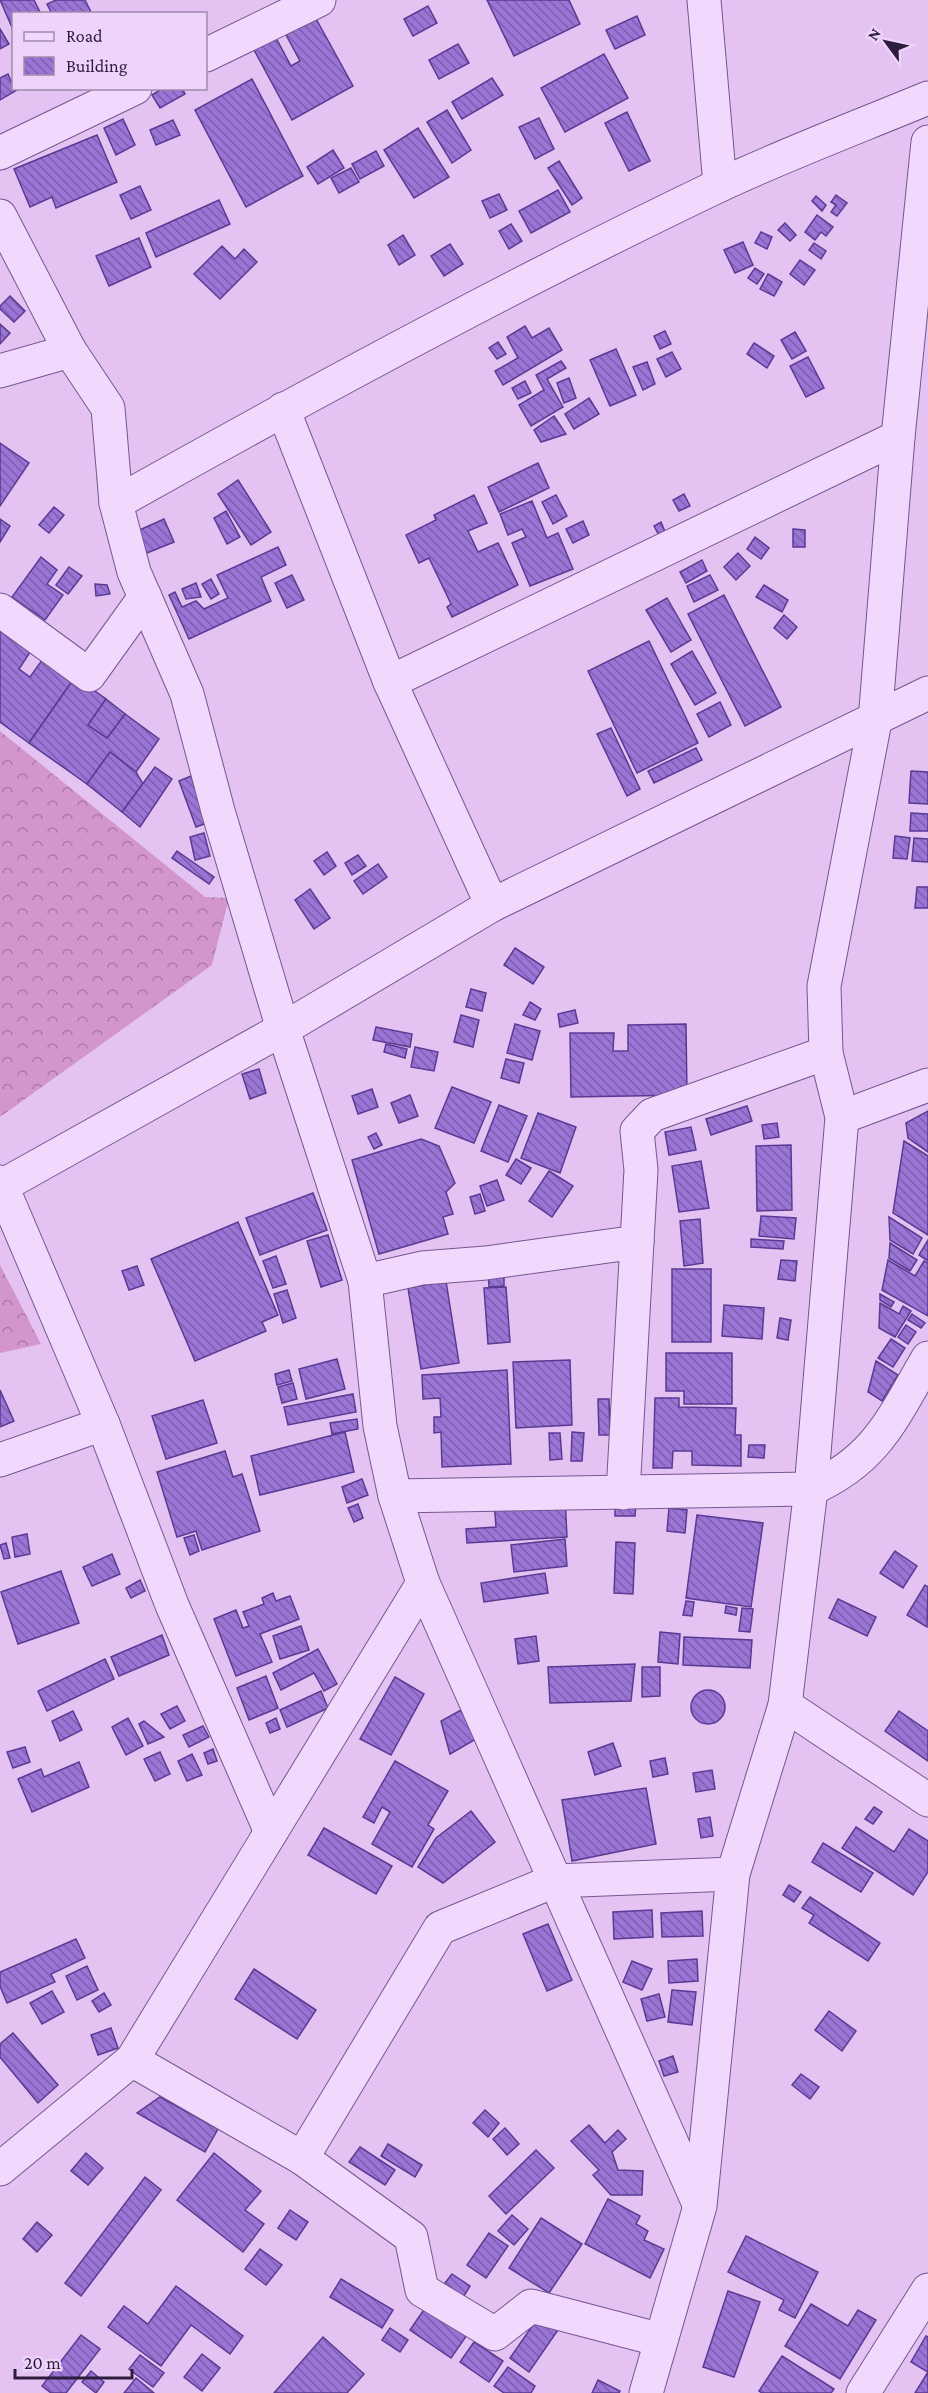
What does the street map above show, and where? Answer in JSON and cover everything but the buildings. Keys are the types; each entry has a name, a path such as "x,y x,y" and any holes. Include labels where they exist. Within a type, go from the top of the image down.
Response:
{"street":[{"path":"207,54 272,11 319,0"},
{"path":"704,0 720,186"},
{"path":"0,153 131,90"},
{"path":"116,503 283,409 569,261 720,186 928,98"},
{"path":"646,2393 700,2206 733,1874 785,1705 811,1489 842,1117 826,1053 824,986 875,721 898,437 928,142"},
{"path":"0,216 70,351 108,408 116,503 134,572 187,694 218,811 283,1029 365,1281 380,1426 394,1496 423,1583 700,2206"},
{"path":"0,370 70,351"},
{"path":"283,409 390,682 492,905"},
{"path":"390,682 898,437"},
{"path":"0,610 89,675 145,597"},
{"path":"271,1832 172,1605 103,1424 1,1185 283,1029 492,905 875,721 928,693"},
{"path":"623,1493 641,1170 637,1131 652,1115 826,1053"},
{"path":"842,1117 928,1085"},
{"path":"365,1281 422,1268 486,1263 637,1242"},
{"path":"394,1496 811,1489 835,1478 856,1463 875,1444 928,1358"},
{"path":"0,1460 103,1424"},
{"path":"0,2169 132,2060 423,1583"},
{"path":"785,1705 928,1800"},
{"path":"302,2158 440,1928 554,1881 733,1874"},
{"path":"132,2060 302,2158 411,2237 422,2290 495,2334 531,2306 661,2340"},
{"path":"863,2393 928,2290"}],"green space":[{"path":"0,731 205,897 229,898 212,965 0,1117"},
{"path":"0,1265 41,1344 0,1353"}]}
